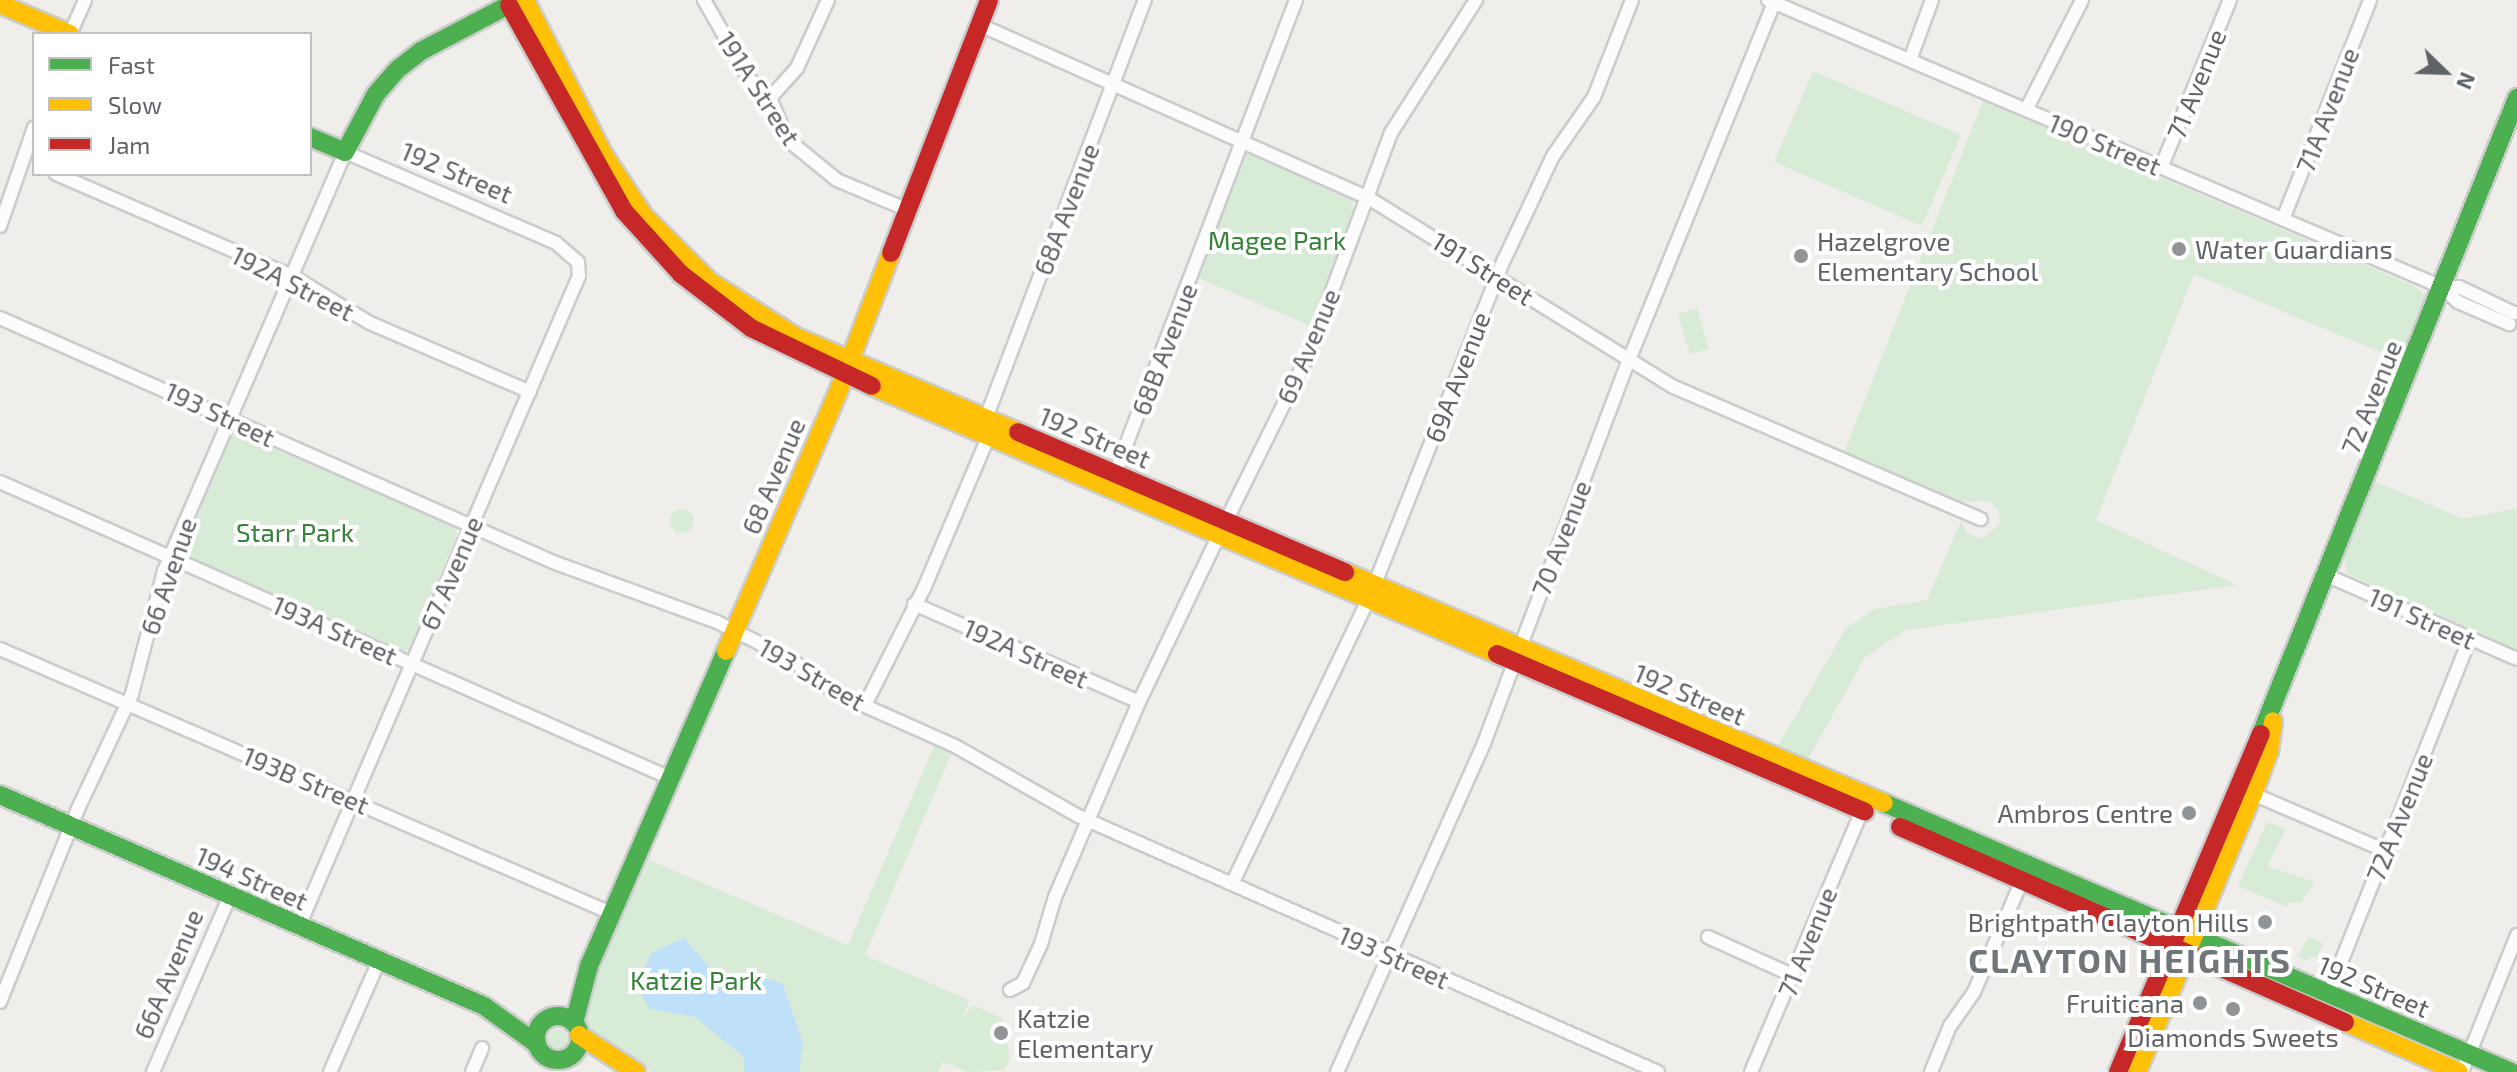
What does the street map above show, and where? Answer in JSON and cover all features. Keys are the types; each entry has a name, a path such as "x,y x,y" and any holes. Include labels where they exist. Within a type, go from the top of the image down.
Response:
{"main road":[{"name":"68 Avenue","path":"564,1024 848,367 989,0"},
{"path":"345,152 376,94 398,69 421,51 517,2"},
{"name":"192 Street","path":"517,2 603,154 661,235 732,299 848,367 2183,943 2460,1072"},
{"path":"0,4 65,32"},
{"name":"72 Avenue","path":"2137,1072 2256,742 2273,714 2517,98"},
{"name":"192 Street","path":"312,138 345,152"},
{"name":"192 Street","path":"1223,527 1352,576 1372,592"},
{"name":"192 Street","path":"1516,654 2021,883 2328,995 2511,1072"},
{"name":"72 Avenue","path":"2118,1072 2253,794 2269,751 2273,714"},
{"name":"194 Street","path":"0,795 484,1006 564,1024 634,1072"},
{"name":"194 Street","path":"484,1006 553,1057 634,1072"},
{"path":"553,1057 538,1031 564,1024"},
{"path":"536,1072 553,1057 564,1024"}],"street":[{"path":"71,32 85,0"},
{"name":"191A Street","path":"704,0 743,69 770,98 788,140 837,180 908,210"},
{"path":"770,98 797,68 828,0"},
{"name":"68A Avenue","path":"865,705 914,604 988,426 1145,0"},
{"name":"68B Avenue","path":"1106,477 1296,0"},
{"name":"69 Avenue","path":"1010,990 1023,983 1041,944 1055,897 1139,702 1298,380 1403,110 1476,0"},
{"name":"69A Avenue","path":"1232,884 1372,592 1497,276 1553,156 1594,97 1632,0"},
{"path":"1910,60 1932,0"},
{"path":"2026,110 2082,0"},
{"name":"71 Avenue","path":"2161,168 2230,0"},
{"name":"71A Avenue","path":"2283,219 2370,0"},
{"name":"190 Street","path":"1772,1 2442,287 2459,287 2514,320"},
{"name":"70 Avenue","path":"1337,1072 1484,743 1629,360 1772,1"},
{"name":"191 Street","path":"980,25 1241,138 1367,197 1629,360 1697,398 1981,519"},
{"name":"192 Street","path":"345,152 556,243 578,262"},
{"name":"66 Avenue","path":"0,1002 71,827 128,704 170,557 345,152"},
{"path":"0,226 30,162"},
{"name":"192A Street","path":"61,176 292,276 370,323 530,392"},
{"name":"67 Avenue","path":"299,926 575,288 578,262"},
{"name":"193 Street","path":"0,318 231,417 471,526 734,631 865,705 955,746 1089,820 1658,1072"},
{"name":"193A Street","path":"0,482 670,778"},
{"name":"191 Street","path":"2328,576 2517,659"},
{"name":"192A Street","path":"914,604 1139,702"},
{"name":"72A Avenue","path":"2328,995 2470,639"},
{"name":"193B Street","path":"0,649 611,913"},
{"path":"2253,794 2386,851"},
{"name":"71 Avenue","path":"1751,1072 1862,811"},
{"path":"1931,1072 1950,1026 1974,992 2021,883"},
{"name":"66A Avenue","path":"153,1072 230,896"},
{"path":"2460,1072 2517,935"},
{"path":"1708,937 1794,976"},
{"path":"330,1072 379,961"},
{"path":"472,1072 482,1048"}],"green space":[{"path":"1813,71 1961,135 1922,226 1774,162"},
{"path":"1983,101 2414,286 2424,294 2426,310 2401,361 2194,274 2096,520 2237,585 1907,630 1865,657 1807,761 1777,748 1846,628 1875,609 1927,600 1961,521 1966,532 1982,539 2000,524 1999,511 1989,501 1960,502 1843,455"},
{"name":"Magee Park","path":"1247,152 1353,199 1353,211 1311,326 1198,278 1197,267 1209,251 1235,166"},
{"path":"1697,308 1709,349 1690,354 1678,314"},
{"name":"Starr Park","path":"242,429 259,442 455,526 459,540 448,555 412,648 400,652 185,555 183,542 194,527 227,439"},
{"path":"2372,480 2464,519 2517,508 2517,650 2348,574 2344,559"},
{"path":"682,509 693,516 694,521 687,532 682,533 671,526 670,521 677,510"},
{"name":"Katzie Park","path":"935,744 952,752 865,955 969,1000 963,1017 973,1005 1002,1018 1010,1058 1004,1070 968,1072 943,1062 939,1072 652,1072 585,1032 582,1017 589,988 649,860 848,945"},
{"path":"2267,822 2286,829 2267,866 2315,882 2301,903 2289,902 2287,907 2238,886"},
{"path":"2308,937 2323,943 2317,959 2310,956 2308,961 2298,957"},
{"path":"558,1029 565,1032 568,1039 565,1046 558,1049 551,1046 548,1039 551,1032"}],"water":[{"path":"684,938 711,969 734,978 770,979 783,984 803,1043 799,1072 745,1072 743,1056 695,1017 650,1009 637,988 651,953"}],"traffic: fast":[{"path":"312,138 345,152 376,94 398,69 421,51 518,0"},
{"path":"2261,734 2517,98"},
{"path":"574,1023 589,966 726,651"},
{"path":"0,795 484,1006 537,1044"},
{"path":"1884,803 2511,1072"},
{"path":"558,1016 573,1023 580,1038 573,1053 558,1060 543,1053 536,1038 543,1023 558,1016"}],"traffic: slow":[{"path":"525,0 603,154 643,215 710,282 794,336 1018,432"},
{"path":"0,4 65,32"},
{"path":"726,651 838,392 891,253"},
{"path":"872,386 1497,654"},
{"path":"1345,572 1884,803"},
{"path":"2137,1072 2253,794 2269,751 2273,721"},
{"path":"2345,1022 2459,1072"},
{"path":"579,1035 636,1072"}],"traffic: jam":[{"path":"891,253 989,0"},
{"path":"509,5 624,211 681,274 751,328 872,386"},
{"path":"1018,432 1345,572"},
{"path":"1497,654 1865,812"},
{"path":"2118,1072 2261,734"},
{"path":"1900,827 2345,1022"}],"place":[{"name":"Water Guardians","path":"2179,249"},
{"name":"Hazelgrove Elementary School","path":"1801,256"},
{"name":"Ambros Centre","path":"2189,813"},
{"name":"Brightpath Clayton Hills","path":"2265,922"},
{"name":"Fruiticana","path":"2200,1003"},
{"name":"Diamonds Sweets","path":"2233,1009"},
{"name":"Katzie Elementary","path":"1001,1033"}],"district":[{"name":"CLAYTON HEIGHTS","path":"2130,960"}]}
